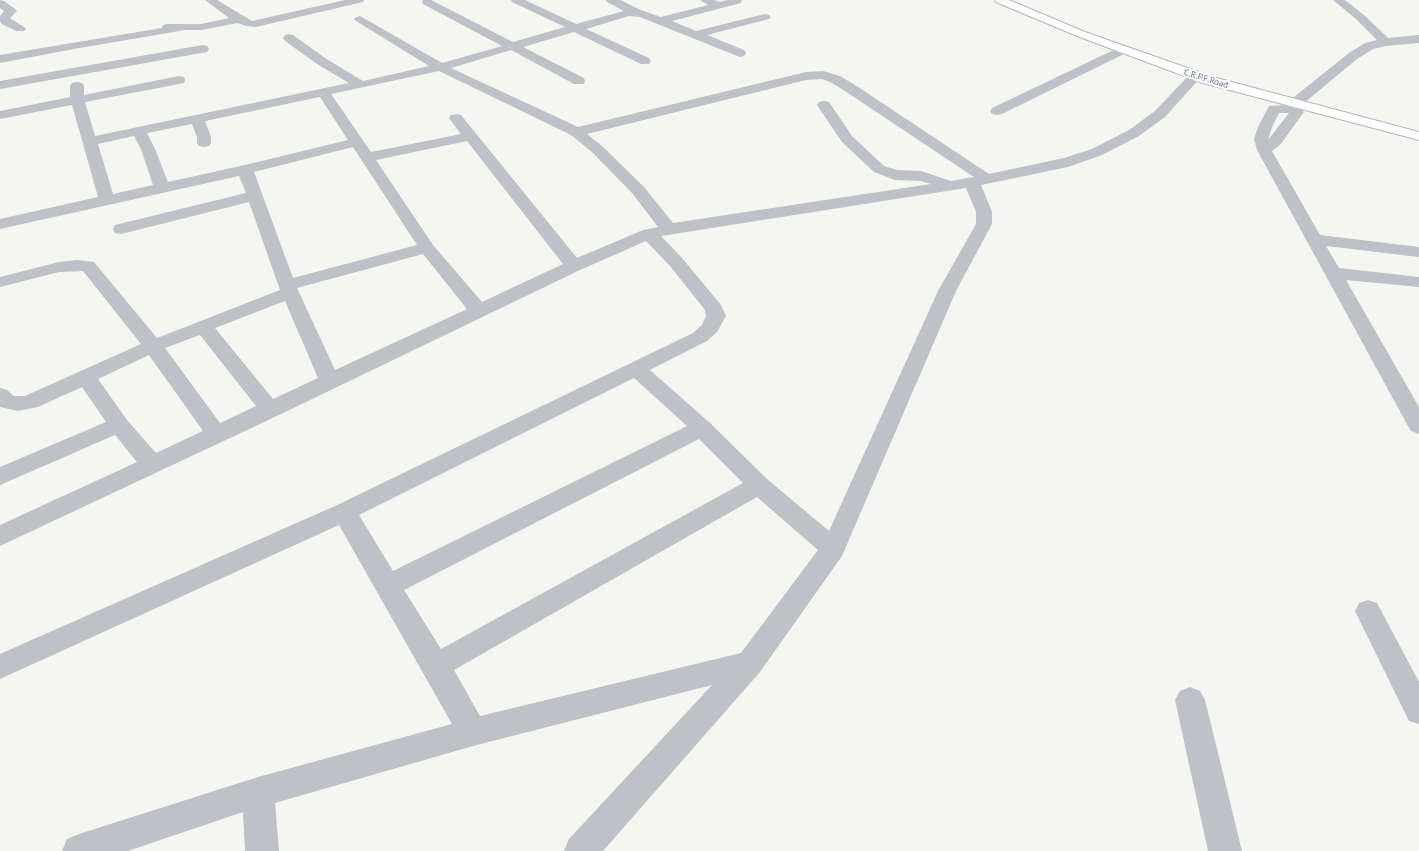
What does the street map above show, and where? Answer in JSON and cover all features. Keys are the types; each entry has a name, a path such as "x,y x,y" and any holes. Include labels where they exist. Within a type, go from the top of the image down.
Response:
{"main road":[{"name":"C.R.P.F.Road","path":"1000,0 1047,21 1122,50 1196,76 1295,104 1419,136"},
{"name":"C.R.P.F.Road","path":"1015,0 1131,47 1295,104 1419,130"}],"street":[{"path":"210,0 239,19 250,24 264,23 359,0"},
{"path":"320,0 330,7"},
{"path":"516,0 645,61"},
{"path":"611,0 638,13 740,53"},
{"path":"705,0 718,6"},
{"path":"1338,0 1360,17 1385,42"},
{"path":"660,21 737,1"},
{"path":"427,2 579,81"},
{"path":"529,6 544,2"},
{"path":"0,3 11,11 3,16 6,22 20,29"},
{"path":"90,141 323,92 360,86 440,67 628,13 638,13"},
{"path":"695,35 765,16"},
{"path":"121,26 181,28 201,27 239,19"},
{"path":"0,667 344,512 700,337 710,328 716,316 714,309 676,262 638,190 597,149 576,132 440,67 360,19"},
{"path":"0,59 74,45 181,28"},
{"path":"289,38 360,86"},
{"path":"1419,39 1385,42 1369,46 1352,56 1295,104 1274,109 1264,127 1261,139 1264,150 1419,426"},
{"path":"74,45 78,70 77,99 107,200"},
{"path":"0,85 203,49"},
{"path":"997,112 1122,50"},
{"path":"576,132 806,76 823,75 835,79 850,88 980,181 984,212 984,224 947,291 834,549 750,663 581,851"},
{"path":"0,536 271,410 574,266 659,232 952,186 1068,162 1097,152 1134,133 1160,114 1196,76"},
{"path":"0,115 179,80"},
{"path":"323,92 427,248 479,311"},
{"path":"1264,150 1275,142 1297,112 1295,104"},
{"path":"824,105 847,139 879,169 895,175 921,176 952,186"},
{"path":"456,118 574,266"},
{"path":"197,119 204,143"},
{"path":"139,131 148,149 162,188"},
{"path":"367,157 471,136"},
{"path":"0,224 245,170 357,142"},
{"path":"245,170 256,196 289,289 330,382"},
{"path":"210,177 226,203"},
{"path":"121,229 256,196"},
{"path":"1314,239 1419,252"},
{"path":"0,396 6,402 18,404 30,402 153,346 289,289 427,248"},
{"path":"0,282 59,267 77,265 88,266 153,346 217,435"},
{"path":"1332,273 1382,276 1419,282"},
{"path":"203,326 271,410"},
{"path":"636,369 702,428 759,485 834,549"},
{"path":"86,377 119,425 153,465"},
{"path":"0,477 119,425"},
{"path":"388,586 702,428"},
{"path":"436,666 759,485"},
{"path":"344,512 436,666 473,732"},
{"path":"1368,611 1419,711"},
{"path":"79,851 258,792 473,732 750,663"},
{"path":"1190,700 1225,851"},
{"path":"258,792 262,851"}]}
